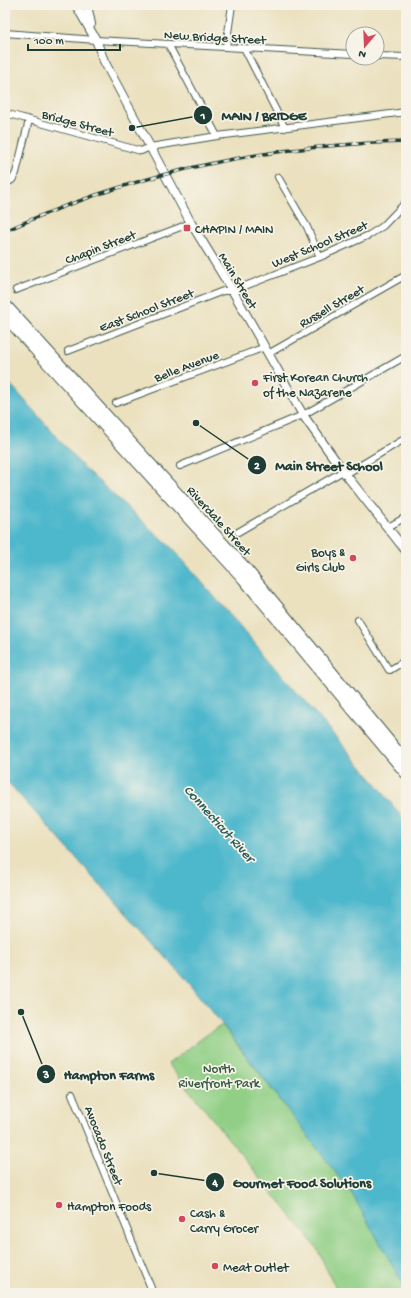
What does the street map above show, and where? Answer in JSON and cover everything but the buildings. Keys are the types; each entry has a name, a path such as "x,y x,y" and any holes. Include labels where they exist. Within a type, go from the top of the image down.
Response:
{"highway":[{"name":"Riverdale Street","path":"5,305 245,568 406,762"},
{"name":"Riverdale Street","path":"5,316 243,578 406,773"}],"street":[{"name":"Main Street","path":"76,5 96,40 104,61 191,223 303,415 344,472 406,551"},
{"path":"87,5 96,40"},
{"path":"226,47 232,5"},
{"name":"New Bridge Street","path":"5,33 96,40 345,54"},
{"path":"168,44 217,136"},
{"path":"244,48 285,128"},
{"path":"385,56 406,57"},
{"name":"Bridge Street","path":"5,113 141,151 150,147 217,136 406,112"},
{"path":"5,184 12,180 16,173 29,120"},
{"path":"278,177 307,227 320,257"},
{"name":"West School Street","path":"232,291 320,257 377,230 386,224 406,202"},
{"name":"Chapin Street","path":"16,290 191,223"},
{"name":"Russell Street","path":"266,350 406,275"},
{"name":"East School Street","path":"68,351 223,291 232,291"},
{"name":"Belle Avenue","path":"116,404 266,350"},
{"path":"180,466 303,415 406,356"},
{"path":"238,532 406,438"},
{"path":"388,527 406,516"},
{"path":"358,620 389,670 406,660"},
{"name":"Avocado Street","path":"72,1094 153,1293"}],"green space":[{"name":"North Riverfront Park","path":"222,1025 353,1194 406,1289 406,1293 338,1293 316,1247 168,1064"}],"water":[{"name":"Connecticut River","path":"5,378 84,468 174,550 379,787 406,823 406,1289 352,1194 223,1025 179,972 5,779"}],"railway":[{"path":"5,231 101,193 151,178 201,166 251,156 302,149 354,144 406,142"}],"place":[{"name":"MAIN / BRIDGE","path":"132,128"},
{"name":"CHAPIN / MAIN","path":"187,228"},
{"name":"First Korean Church of the Nazarene","path":"255,383"},
{"name":"Main Street School","path":"196,423"},
{"name":"Boys & Girls Club","path":"353,558"},
{"name":"Hampton Farms","path":"21,1012"},
{"name":"Gourmet Food Solutions","path":"154,1173"},
{"name":"Hampton Foods","path":"59,1205"},
{"name":"Cash & Carry Grocer","path":"182,1219"},
{"name":"Meat Outlet","path":"215,1266"}]}
